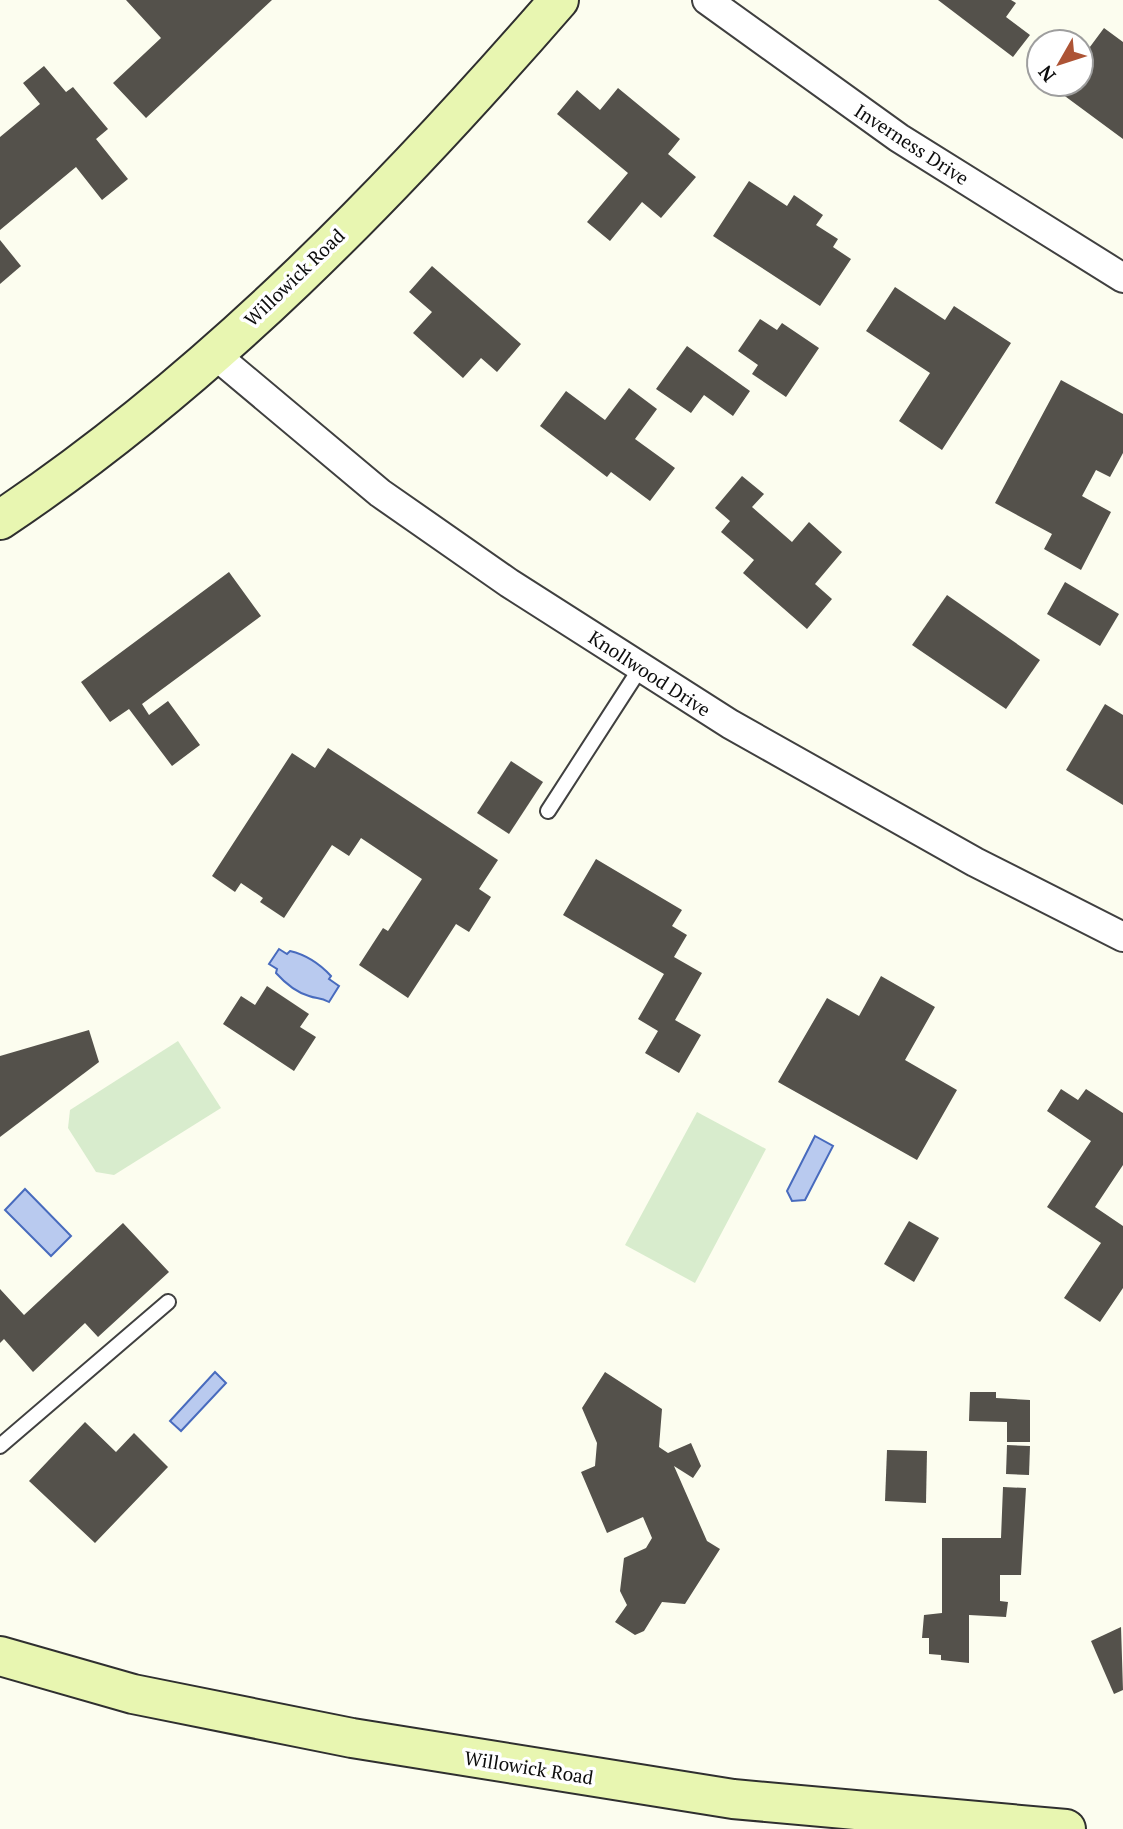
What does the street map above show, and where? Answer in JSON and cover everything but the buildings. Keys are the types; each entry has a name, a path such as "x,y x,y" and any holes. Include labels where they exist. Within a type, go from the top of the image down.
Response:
{"street":[{"name":"Willowick Road","path":"0,520 76,469 213,354 325,249 479,92 559,0"},
{"name":"Inverness Drive","path":"707,0 899,138 1123,278"},
{"name":"Knollwood Drive","path":"213,354 380,493 509,583 730,724 941,843 1123,937"},
{"name":"Willowick Road","path":"0,1656 133,1694 352,1738 733,1799 1066,1829"}],"lane":[{"path":"548,811 641,667"},
{"path":"0,1446 168,1302"}],"green space":[{"path":"178,1041 221,1108 114,1175 96,1172 68,1128 70,1110"},
{"path":"697,1112 766,1149 695,1283 625,1245"}],"water":[{"path":"279,949 287,954 290,951 307,957 331,976 329,979 339,986 329,1002 299,992 279,977 277,969 269,964"},
{"path":"815,1136 833,1146 805,1200 792,1201 787,1191"},
{"path":"25,1189 71,1236 51,1256 5,1210"},
{"path":"215,1372 226,1383 181,1431 170,1421"}]}
